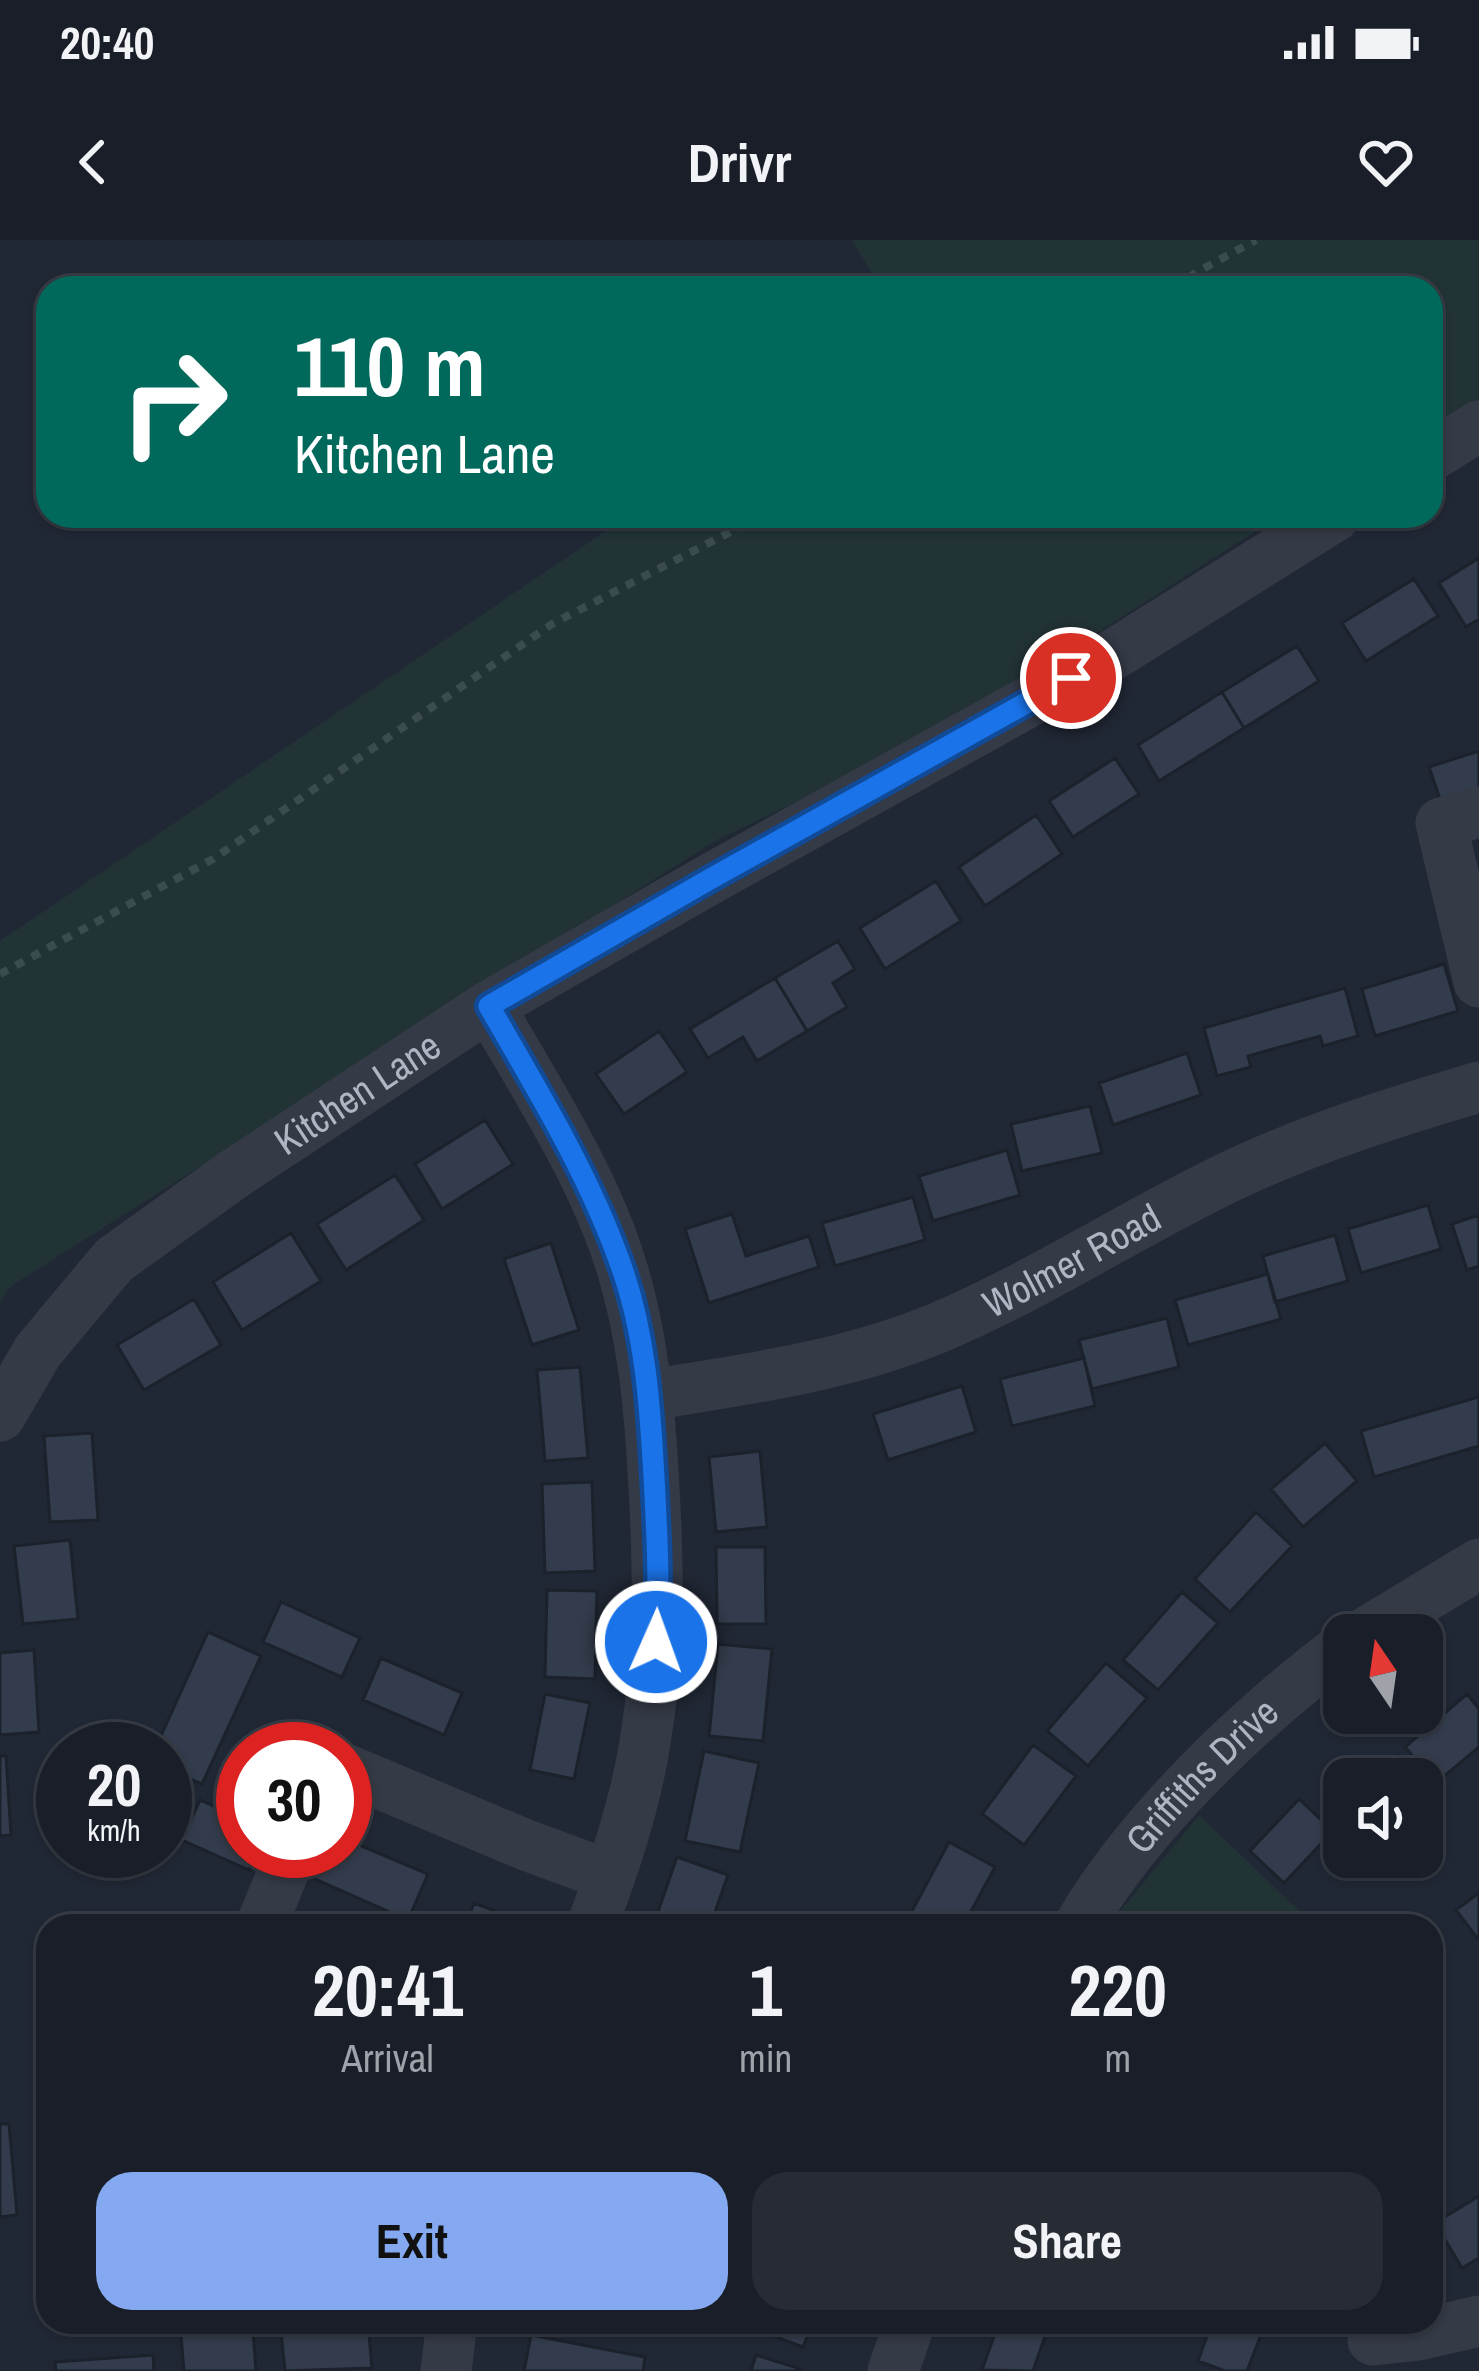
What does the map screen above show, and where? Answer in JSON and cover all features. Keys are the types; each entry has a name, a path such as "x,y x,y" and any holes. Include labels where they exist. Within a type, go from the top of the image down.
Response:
{"street":[{"path":"1443,448 1479,426"},
{"name":"Kitchen Lane","path":"0,1415 38,1351 114,1260 234,1174 489,1006 1111,656 1316,528"},
{"path":"1479,812 1441,823 1479,982"},
{"path":"489,1006 568,1145 620,1261 638,1324 649,1395 658,1553 653,1677 645,1746 596,1914"},
{"name":"Wolmer Road","path":"649,1395 800,1371 939,1328 1232,1175 1340,1131 1479,1087"},
{"path":"1397,1614 1479,1564"},
{"name":"Griffiths Drive","path":"1087,1914 1120,1866 1195,1779 1283,1694 1323,1663"},
{"path":"372,1780 610,1876"},
{"path":"266,1914 281,1878"},
{"path":"1443,2329 1479,2321"},
{"path":"446,2371 451,2334"},
{"path":"893,2371 906,2334"},
{"path":"1369,2344 1423,2334"}],"path":[{"path":"1191,276 1256,240"},
{"path":"0,974 213,859 552,624 738,528"}],"shaded area":[{"path":"852,240 1479,240 1479,402 1443,420 1443,276 874,276"},
{"path":"610,528 1260,528 948,729 715,841 11,1286 0,1302 0,941"},
{"path":"1199,1815 1302,1914 1118,1914"}],"building":[{"path":"1479,558 1479,619 1466,627 1439,583"},
{"path":"1414,579 1438,616 1366,661 1342,623"},
{"path":"1297,646 1319,681 1244,728 1222,692"},
{"path":"1222,692 1244,728 1159,781 1138,745"},
{"path":"1479,751 1479,790 1441,802 1429,767"},
{"path":"1115,758 1139,794 1073,837 1049,801"},
{"path":"1036,815 1062,854 985,906 959,867"},
{"path":"936,881 961,921 885,969 860,928"},
{"path":"838,941 855,969 833,983 847,1007 807,1031 775,978"},
{"path":"1444,964 1458,1011 1375,1036 1362,989"},
{"path":"775,978 807,1031 757,1061 743,1037 708,1058 690,1029"},
{"path":"1345,988 1358,1036 1323,1046 1320,1036 1248,1056 1251,1067 1217,1076 1204,1028"},
{"path":"659,1031 687,1072 624,1114 596,1074"},
{"path":"1187,1053 1201,1095 1113,1125 1099,1083"},
{"path":"1090,1106 1102,1153 1022,1171 1011,1124"},
{"path":"485,1120 513,1164 442,1209 415,1164"},
{"path":"1007,1150 1020,1195 933,1221 919,1176"},
{"path":"395,1175 424,1220 346,1270 317,1224"},
{"path":"913,1197 925,1240 835,1266 822,1223"},
{"path":"1428,1205 1441,1249 1361,1273 1348,1229"},
{"path":"732,1214 746,1256 809,1236 819,1267 709,1303 685,1229"},
{"path":"1479,1215 1479,1266 1467,1270 1452,1224"},
{"path":"291,1233 321,1281 242,1330 213,1282"},
{"path":"1335,1235 1348,1281 1275,1302 1263,1256"},
{"path":"551,1243 579,1330 532,1345 504,1259"},
{"path":"1268,1274 1281,1319 1188,1345 1175,1300"},
{"path":"194,1299 221,1345 144,1390 117,1345"},
{"path":"1167,1318 1179,1367 1092,1389 1079,1340"},
{"path":"1084,1358 1095,1406 1012,1426 1000,1379"},
{"path":"580,1367 588,1458 545,1461 537,1370"},
{"path":"962,1386 976,1432 888,1460 873,1414"},
{"path":"1479,1397 1479,1446 1374,1477 1361,1431"},
{"path":"92,1433 98,1520 50,1522 44,1436"},
{"path":"1325,1443 1357,1481 1303,1527 1271,1489"},
{"path":"760,1451 767,1527 716,1532 709,1457"},
{"path":"592,1482 595,1571 545,1573 542,1484"},
{"path":"1256,1512 1292,1546 1230,1612 1195,1579"},
{"path":"70,1540 78,1619 23,1624 14,1546"},
{"path":"716,1547 765,1547 766,1624 717,1624"},
{"path":"547,1590 597,1591 595,1679 545,1677"},
{"path":"1182,1592 1218,1623 1158,1690 1123,1660"},
{"path":"281,1602 360,1638 342,1677 263,1642"},
{"path":"208,1632 261,1656 231,1722 216,1722 216,1754 202,1784 192,1780 192,1722 167,1722"},
{"path":"718,1644 772,1649 763,1741 709,1736"},
{"path":"34,1650 36,1732 0,1735 0,1653"},
{"path":"381,1658 462,1693 444,1735 363,1700"},
{"path":"1106,1663 1147,1698 1088,1766 1047,1731"},
{"path":"545,1694 590,1703 574,1779 530,1770"},
{"path":"1467,1694 1479,1709 1479,1747 1443,1777 1443,1758 1414,1758 1405,1747 1420,1734 1443,1734 1443,1715"},
{"path":"1033,1745 1076,1776 1024,1845 982,1814"},
{"path":"704,1751 759,1763 740,1852 685,1841"},
{"path":"0,1756 6,1756 11,1835 0,1836"},
{"path":"1299,1799 1323,1822 1323,1842 1284,1883 1250,1851"},
{"path":"200,1800 216,1807 216,1855 192,1844 192,1818"},
{"path":"949,1842 995,1867 970,1914 910,1914"},
{"path":"372,1850 428,1874 411,1914 394,1914 313,1878 372,1878"},
{"path":"677,1857 728,1875 714,1914 657,1914"},
{"path":"1479,1893 1479,1936 1477,1938 1456,1910"},
{"path":"474,1903 503,1914 470,1914"},
{"path":"0,2124 9,2124 17,2215 0,2217"},
{"path":"1479,2196 1479,2258 1462,2268 1443,2236 1443,2218"},
{"path":"253,2334 256,2371 184,2371 181,2335"},
{"path":"281,2334 369,2334 372,2368 285,2371"},
{"path":"769,2334 808,2334 803,2347"},
{"path":"995,2334 1046,2334 1033,2371 982,2370"},
{"path":"1208,2334 1261,2334 1247,2371 1225,2371 1198,2361"},
{"path":"531,2335 645,2357 643,2371 524,2371"},
{"path":"153,2355 154,2371 56,2371 55,2362"},
{"path":"756,2355 801,2369 801,2371 751,2371"}],"route":[{"path":"656,1642 657,1535 649,1395 638,1324 620,1261 590,1191 489,1006 1071,678"}]}
